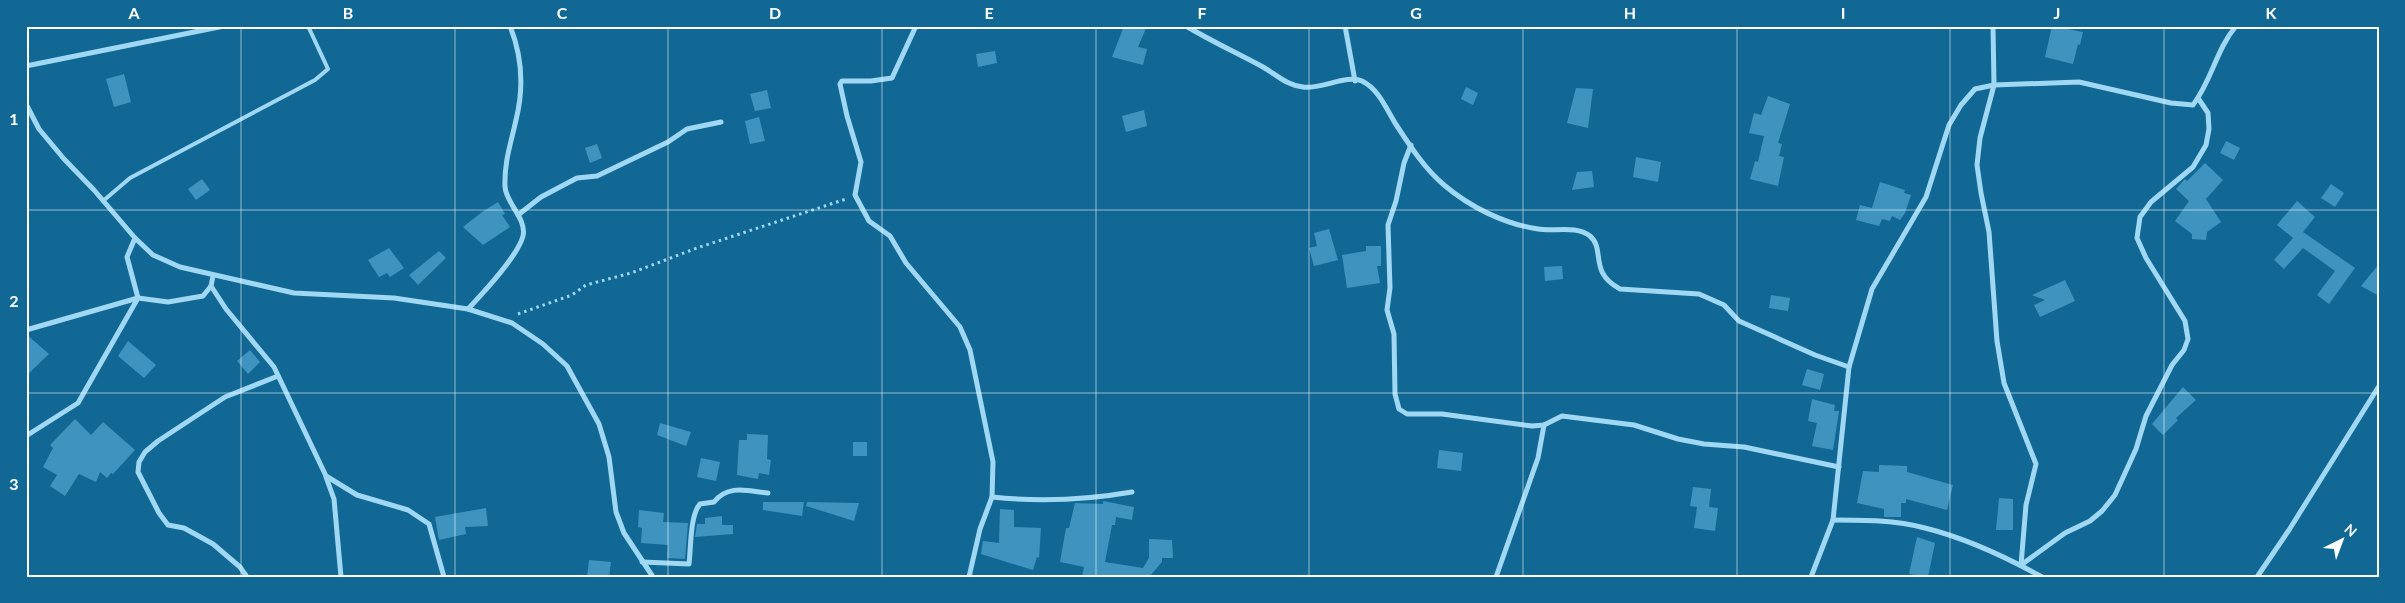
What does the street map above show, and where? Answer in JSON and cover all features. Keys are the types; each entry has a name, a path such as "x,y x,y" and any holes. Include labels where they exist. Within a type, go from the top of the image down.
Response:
{"street":[{"path":"26,66 224,26"},
{"path":"468,309 500,272 524,234 518,215 506,190 504,168 517,118 522,72 510,26"},
{"path":"916,26 892,78 842,81 840,84 841,95 861,162 855,194 868,221 890,236 906,263 960,327 970,350 993,462 992,497 980,529 969,577"},
{"path":"1186,26 1264,68 1288,84 1306,88 1362,81 1379,95 1411,145 1443,184 1477,209 1538,229 1581,231 1591,237 1601,273 1609,283 1620,289 1699,294 1724,305 1738,321 1815,355 1849,367"},
{"path":"1345,26 1355,81"},
{"path":"1993,26 1994,85 1980,138 1977,165 1980,194 1989,232 1997,341 2004,383 2036,464 2026,505 2021,565"},
{"path":"1811,577 1833,520 1849,367 1872,289 1926,197 1949,125 1961,105 1974,89 1994,85 2079,82 2172,103 2193,105 2209,81 2216,59 2236,26"},
{"path":"2021,565 2064,533 2090,521 2102,511 2115,495 2136,449 2146,416 2172,365 2184,350 2188,339 2185,321 2146,258 2137,238 2140,217 2151,202 2193,168 2206,145 2209,129 2208,113 2198,98"},
{"path":"26,104 39,129 64,160 135,238 153,255 180,267 213,276 294,293 394,298 468,309 512,323 543,344 566,366 584,393 599,424 609,457 616,512 624,533 653,577"},
{"path":"518,215 541,197 577,178 597,176 668,142 686,129 721,122"},
{"path":"1411,145 1404,162 1396,201 1388,226 1390,288 1387,310 1394,334 1395,394 1400,409 1407,414 1442,414 1532,426 1544,425 1562,416 1634,425 1687,441 1767,451 1840,467"},
{"path":"26,436 78,403 138,298 127,257 135,238"},
{"path":"26,330 138,298 168,302 203,296 211,286 213,276"},
{"path":"211,286 226,309 274,367 326,476 334,499 341,577"},
{"path":"247,577 240,567 213,544 184,528 168,525 159,513 138,472 139,462 145,452 158,441 225,398 278,376"},
{"path":"2257,577 2289,530 2379,386"},
{"path":"1496,577 1538,458 1544,425"},
{"path":"326,476 357,496 408,510 429,524 444,577"},
{"path":"642,562 689,564 693,535 692,516 700,504 714,502 720,494 731,490 768,493"},
{"path":"992,497 1021,500 1066,499 1132,492"},
{"path":"1833,520 1878,520 1925,528 2021,565 2042,577"}],"lane":[{"path":"103,201 130,178 315,80 328,69 308,26"}],"path":[{"path":"512,323 520,313 572,294 586,286 631,273 697,248 814,208 838,202 855,194"}],"building":[{"path":"1124,26 1147,26 1138,47 1147,49 1143,65 1112,57"},
{"path":"2052,26 2083,32 2073,64 2045,57"},
{"path":"995,51 997,63 978,67 976,54"},
{"path":"124,74 131,102 114,107 106,79"},
{"path":"1466,87 1478,93 1473,105 1461,99"},
{"path":"1576,88 1593,89 1588,128 1567,123"},
{"path":"767,90 771,108 755,111 750,94"},
{"path":"1768,96 1790,104 1778,143 1782,144 1779,156 1784,157 1778,186 1750,179 1755,161 1758,162 1764,136 1749,133 1754,113 1761,115"},
{"path":"1144,110 1147,126 1126,132 1122,116"},
{"path":"759,117 765,141 750,144 745,121"},
{"path":"2226,141 2240,148 2234,160 2220,153"},
{"path":"597,144 602,158 590,163 585,148"},
{"path":"1636,157 1661,162 1658,182 1633,177"},
{"path":"2205,163 2223,180 2206,199 2221,222 2207,232 2206,240 2192,239 2192,234 2175,221 2189,201 2176,189"},
{"path":"1592,171 1594,187 1572,190 1577,172"},
{"path":"202,179 210,190 196,200 188,189"},
{"path":"1880,182 1905,190 1904,193 1911,195 1905,213 1900,220 1892,216 1890,221 1882,219 1879,226 1856,220 1860,205 1872,208"},
{"path":"2331,184 2344,193 2335,207 2321,198"},
{"path":"2297,201 2315,217 2303,232 2355,268 2329,304 2317,295 2335,271 2303,248 2284,269 2274,260 2293,238 2277,225"},
{"path":"498,202 505,214 502,215 510,227 483,245 463,227"},
{"path":"1329,229 1338,260 1314,266 1309,248 1317,246 1314,233"},
{"path":"1366,246 1381,246 1381,266 1377,266 1380,283 1347,288 1342,255 1366,251"},
{"path":"389,248 404,268 390,277 387,273 379,277 368,260"},
{"path":"439,251 446,258 418,285 409,275"},
{"path":"2379,264 2379,296 2361,286"},
{"path":"1562,266 1563,279 1545,281 1544,267"},
{"path":"2065,280 2075,301 2040,317 2034,305 2045,300 2032,295"},
{"path":"1771,295 1790,298 1788,311 1769,308"},
{"path":"26,334 49,354 26,376"},
{"path":"128,341 156,365 144,378 118,356"},
{"path":"250,350 260,362 248,374 237,361"},
{"path":"1807,369 1824,374 1820,390 1802,385"},
{"path":"2183,387 2196,400 2176,418 2178,420 2163,435 2152,424"},
{"path":"1812,399 1835,405 1834,411 1839,411 1833,450 1812,446 1817,423 1808,421"},
{"path":"75,419 91,435 103,422 135,450 107,478 100,472 96,482 79,474 65,496 50,486 57,475 43,467 53,448 50,445"},
{"path":"660,423 691,432 686,446 657,435"},
{"path":"747,434 768,435 767,459 771,460 769,475 759,473 758,479 737,475 739,440 747,440"},
{"path":"853,442 867,442 867,456 853,456"},
{"path":"1439,450 1463,453 1461,471 1437,468"},
{"path":"701,458 720,462 716,481 697,477"},
{"path":"1879,465 1907,466 1907,472 1953,485 1947,510 1906,499 1906,503 1901,503 1901,517 1884,517 1884,509 1857,503 1863,471 1879,472"},
{"path":"1693,487 1711,489 1709,507 1718,508 1715,531 1694,528 1697,507 1690,506"},
{"path":"1999,498 2013,499 2013,530 1996,530"},
{"path":"1103,501 1134,507 1132,520 1116,517 1115,525 1112,525 1105,562 1143,568 1149,558 1149,539 1172,540 1173,558 1162,558 1162,562 1149,577 1082,577 1084,567 1060,562 1066,528 1069,528 1075,503 1103,504"},
{"path":"763,502 804,502 802,516 763,510"},
{"path":"807,502 859,503 854,521 806,506"},
{"path":"486,508 488,526 465,527 466,534 439,540 435,517"},
{"path":"1000,509 1014,510 1014,527 1041,528 1039,558 1037,557 1033,570 981,554 983,541 999,543"},
{"path":"639,510 664,513 663,522 688,523 685,559 667,558 668,545 641,543 642,528 638,527"},
{"path":"722,516 722,525 733,525 733,534 695,537 697,524 705,524 705,518"},
{"path":"1917,537 1935,543 1928,577 1909,574"},
{"path":"589,560 611,562 609,577 587,577"}]}
